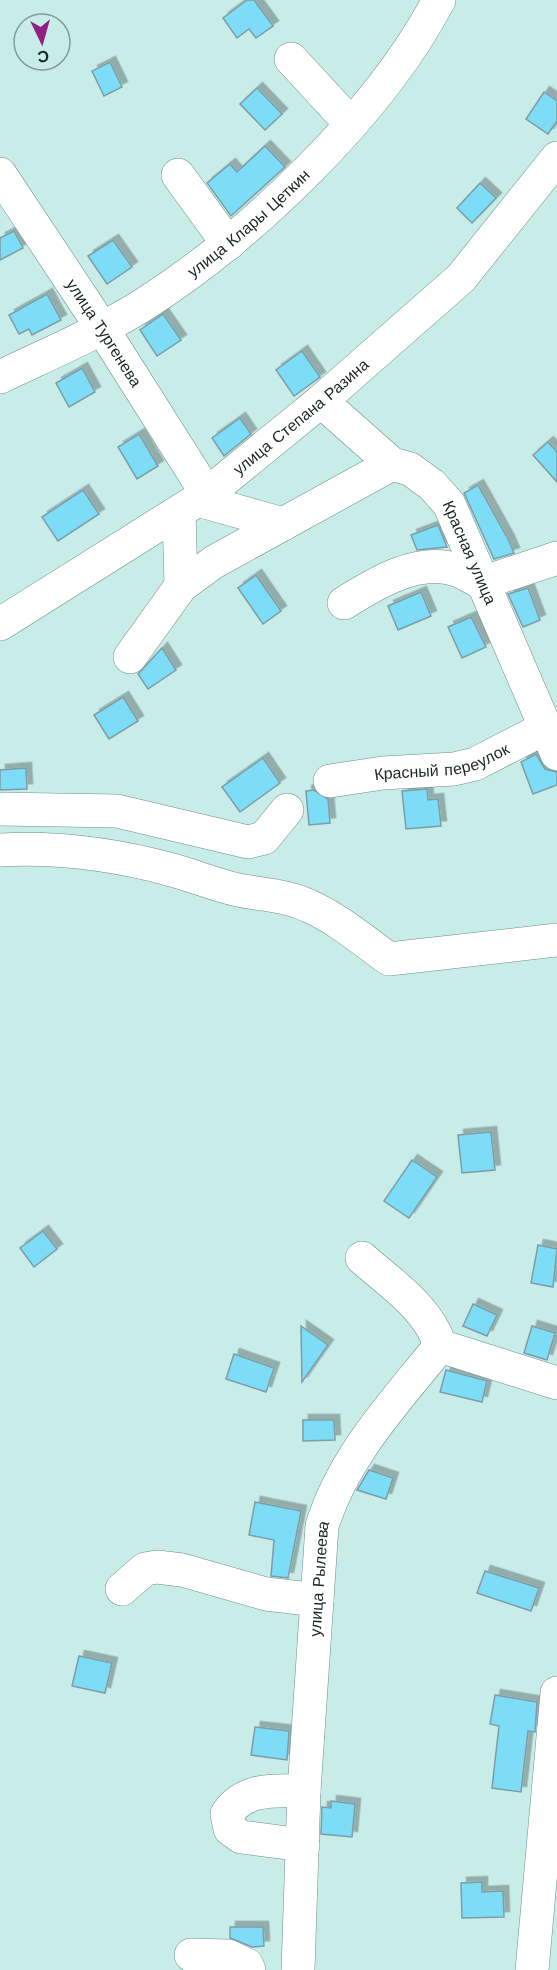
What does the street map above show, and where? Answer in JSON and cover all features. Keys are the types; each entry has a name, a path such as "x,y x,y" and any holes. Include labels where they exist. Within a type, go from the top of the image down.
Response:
{"street":[{"name":"улица Клары Цеткин","path":"0,377 102,328 193,272 228,244 316,162 384,85 417,40 439,0"},
{"path":"291,60 350,123"},
{"name":"улица Степана Разина","path":"0,624 195,502 321,401 461,278 557,158"},
{"name":"улица Тургенева","path":"0,174 102,328 195,502"},
{"path":"178,175 228,244"},
{"name":"Красная улица","path":"321,401 392,464 410,469 432,485 449,504 552,740"},
{"path":"130,657 181,586 214,562 392,464"},
{"path":"181,586 195,502 283,524"},
{"path":"344,603 376,582 405,570 456,570 482,583 557,558"},
{"name":"Красный переулок","path":"330,781 383,773 454,769 552,740"},
{"path":"0,809 117,812 153,818 248,842 264,838 287,810"},
{"path":"0,850 61,850 106,856 170,870 239,890 274,894 310,906 389,959 557,940"},
{"path":"362,1258 425,1318 437,1336 440,1346 557,1383"},
{"name":"улица Рылеева","path":"298,1970 304,1791 322,1526 332,1494 375,1428 440,1346"},
{"path":"122,1589 129,1580 145,1569 157,1567 182,1570 266,1594 317,1600"},
{"path":"532,1970 557,1694"},
{"path":"303,1845 241,1837 230,1829 227,1814 235,1802 247,1795 304,1791"},
{"path":"191,1955 228,1956 247,1965 249,1970"}],"building":[{"path":"247,0 254,0 273,26 256,38 249,29 237,38 223,18"},
{"path":"110,62 122,87 104,96 92,71"},
{"path":"257,88 282,114 265,130 240,104"},
{"path":"544,92 557,101 557,121 548,134 526,119"},
{"path":"265,146 285,167 231,216 207,183 230,164 237,172"},
{"path":"480,183 496,198 472,223 457,208"},
{"path":"14,231 23,248 0,260 0,238"},
{"path":"113,240 132,267 107,284 88,256"},
{"path":"47,294 61,320 32,335 29,329 19,334 9,315"},
{"path":"163,314 181,340 157,356 140,330"},
{"path":"302,351 320,377 294,396 276,370"},
{"path":"82,368 95,392 69,407 56,383"},
{"path":"240,418 251,434 224,456 212,438"},
{"path":"139,434 158,466 137,479 118,447"},
{"path":"548,442 557,452 557,482 533,455"},
{"path":"478,485 514,553 494,559 464,493"},
{"path":"83,490 99,514 58,541 42,517"},
{"path":"438,525 447,547 417,550 411,535"},
{"path":"256,575 281,611 263,624 238,588"},
{"path":"528,588 540,620 523,627 508,594"},
{"path":"421,592 431,616 398,630 388,606"},
{"path":"471,617 486,647 462,658 448,627"},
{"path":"162,648 176,670 148,689 138,674"},
{"path":"123,697 138,721 109,739 94,715"},
{"path":"536,754 545,769 557,772 557,785 533,794 521,762"},
{"path":"263,758 280,783 240,812 222,787"},
{"path":"26,768 27,789 0,790 0,770"},
{"path":"427,789 428,800 438,799 441,826 406,829 402,791"},
{"path":"314,790 328,799 330,823 309,825 306,791"},
{"path":"491,1132 495,1170 462,1173 458,1135"},
{"path":"412,1160 437,1177 409,1218 384,1201"},
{"path":"43,1231 57,1249 34,1267 20,1248"},
{"path":"538,1245 557,1249 553,1287 531,1283"},
{"path":"473,1304 497,1315 487,1336 463,1326"},
{"path":"301,1326 328,1345 302,1382"},
{"path":"532,1326 555,1333 547,1360 524,1353"},
{"path":"234,1354 274,1368 266,1392 226,1379"},
{"path":"446,1370 487,1381 482,1402 440,1392"},
{"path":"303,1420 334,1420 335,1440 303,1441"},
{"path":"369,1470 393,1478 386,1499 357,1490"},
{"path":"255,1502 301,1511 288,1578 271,1576 274,1540 249,1535"},
{"path":"485,1571 539,1588 531,1611 477,1593"},
{"path":"79,1656 112,1663 105,1693 72,1686"},
{"path":"495,1695 537,1702 535,1732 528,1731 521,1792 492,1788 499,1726 490,1724"},
{"path":"255,1727 289,1731 287,1760 251,1755"},
{"path":"331,1801 355,1804 352,1837 321,1834 322,1807 331,1808"},
{"path":"482,1882 482,1892 503,1891 504,1917 462,1918 461,1883"},
{"path":"230,1927 263,1927 264,1946 252,1947 230,1938"}]}
